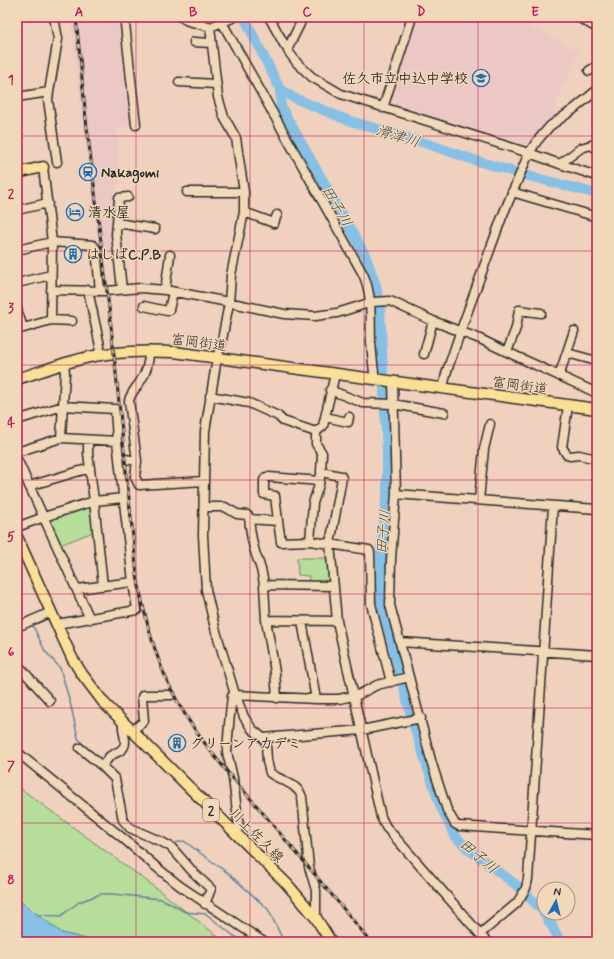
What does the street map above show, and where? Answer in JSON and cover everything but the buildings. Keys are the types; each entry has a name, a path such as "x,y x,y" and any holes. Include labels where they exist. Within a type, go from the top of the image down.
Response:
{"main road":[{"path":"17,173 43,167"},
{"name":"富岡街道","path":"17,378 99,355 114,353 174,352 597,409"},
{"name":"2","path":"17,537 57,624"},
{"name":"川上佐久線","path":"57,624 76,663 104,703 287,884 316,918 330,942"}],"street":[{"path":"54,17 58,39 48,100 57,162"},
{"path":"126,17 125,24 136,125"},
{"path":"186,18 210,27 221,21 236,17"},
{"path":"269,17 285,46 288,48 288,51 297,63 312,77 341,94 597,176"},
{"path":"288,48 300,24 301,17"},
{"path":"383,108 412,17"},
{"path":"578,17 597,28"},
{"path":"221,21 358,264 367,283 371,302 371,342 377,380"},
{"path":"210,27 220,108 236,138 244,192 244,212 231,275 229,303 217,358 205,431 204,535 206,590 215,628 235,695 244,717 252,729 263,738 267,745 267,761 270,773 294,786 301,792 309,867 316,890 316,918"},
{"path":"194,42 211,43"},
{"path":"589,71 597,66"},
{"path":"179,82 216,84"},
{"path":"443,388 446,374 502,217 529,153 550,126 597,90"},
{"path":"17,97 49,92"},
{"path":"560,164 581,148 592,145 597,149"},
{"path":"43,167 52,242 51,320"},
{"path":"187,192 244,192"},
{"path":"512,192 597,217"},
{"path":"122,289 116,234 119,198 128,197"},
{"path":"17,210 48,202"},
{"path":"244,212 274,223"},
{"path":"117,223 155,230"},
{"path":"17,250 52,242 95,246 100,290"},
{"path":"144,306 167,311 169,310 170,255"},
{"path":"17,283 51,275"},
{"path":"51,290 141,288 169,291 284,314 315,316 336,313 371,302 386,300 433,321 461,331 597,393"},
{"path":"88,290 100,346 99,355"},
{"path":"17,309 20,329 51,320 72,321"},
{"path":"507,352 516,328 519,310 541,313"},
{"path":"424,354 433,321"},
{"path":"559,376 574,331"},
{"path":"149,352 146,371 141,382 130,396 129,401 137,461 135,477 139,485 204,481"},
{"path":"567,353 593,360"},
{"path":"61,438 66,373 64,364"},
{"path":"310,541 313,503 320,481 321,472 322,453 316,444 316,432 323,426 330,390 335,374"},
{"path":"392,381 396,494 391,559 390,599 407,677 447,810 455,824 459,826 597,835"},
{"path":"330,390 363,403 393,404 444,413"},
{"path":"210,396 249,403 278,416 283,421 316,432"},
{"path":"17,420 63,406 115,409 132,582 137,610 57,624"},
{"path":"568,406 562,447 567,455 579,455 597,459"},
{"path":"325,417 348,422 349,417"},
{"path":"479,500 484,449 490,424"},
{"path":"17,452 61,438 117,441"},
{"path":"88,440 103,586"},
{"path":"119,458 137,461"},
{"path":"17,459 90,618"},
{"path":"29,486 90,468"},
{"path":"321,472 342,476 330,544 337,621 381,817 386,827 487,942"},
{"path":"320,481 266,477 264,480 264,494 275,496 281,542 310,541 367,550 370,552 372,604 394,681"},
{"path":"396,494 597,509"},
{"path":"17,527 94,501 124,498"},
{"path":"480,934 520,899 526,888 532,831 553,506"},
{"path":"204,507 228,508 237,514 247,515 249,518 278,521"},
{"path":"249,518 252,540 261,567 264,585 266,620 275,672 277,698"},
{"path":"77,589 132,582"},
{"path":"264,585 334,586"},
{"path":"18,625 52,612"},
{"path":"266,620 337,621"},
{"path":"302,621 316,699"},
{"path":"400,642 597,655"},
{"path":"17,664 50,701"},
{"path":"235,695 277,698 339,698 354,696 376,685 407,677"},
{"path":"132,731 144,721 143,695 171,695"},
{"path":"235,695 232,696 227,752 233,778 238,820 238,830 235,833"},
{"path":"263,738 362,730 406,722 419,718"},
{"path":"104,765 109,757 122,750 124,747 125,741 122,728 123,723"},
{"path":"80,748 104,765 115,779 123,820 130,828 171,847 193,872 211,889 205,904"},
{"path":"17,752 155,866 205,904 264,942"}],"shaded area":[{"path":"71,17 121,17 134,127 117,128 119,163 112,255 100,256 77,79"},
{"name":"佐久市立中込中学校","path":"415,17 518,17 517,20 580,51 554,107 559,114 551,119 527,145 386,104"}],"green space":[{"path":"88,506 91,509 93,532 60,545 47,518"},
{"path":"297,558 329,558 331,580 329,583 308,583 309,576 298,575"},
{"path":"17,786 152,885 225,942 98,942 62,933 17,899"}],"water":[{"path":"17,899 62,933 98,942 17,942"}],"waterway":[{"name":"滑津川","path":"244,17 280,89 292,97 347,120 425,143 474,160 597,194"},
{"name":"田子川","path":"280,89 281,107 365,255 376,285 380,308 387,452 387,492 381,552 381,601 414,726 440,805 455,836 468,849 519,887 543,911 561,942"},
{"path":"33,626 45,651 60,668 70,702 78,738 86,748"},
{"path":"171,844 184,841 229,874 268,909 284,942"},
{"path":"38,915 61,916 79,902 101,894 161,899 185,912 206,914 234,936 245,942"}],"railway":[{"path":"76,17 86,119 110,316 137,575 146,621 155,650 173,693 202,740 371,942"}],"place":[{"name":"佐久市立中込中学校","path":"481,78"},
{"name":"Nakagomi","path":"88,172"},
{"name":"清水屋","path":"75,212"},
{"name":"はしばC.P.B","path":"73,254"},
{"name":"グリーンアカデミ","path":"177,743"}]}
